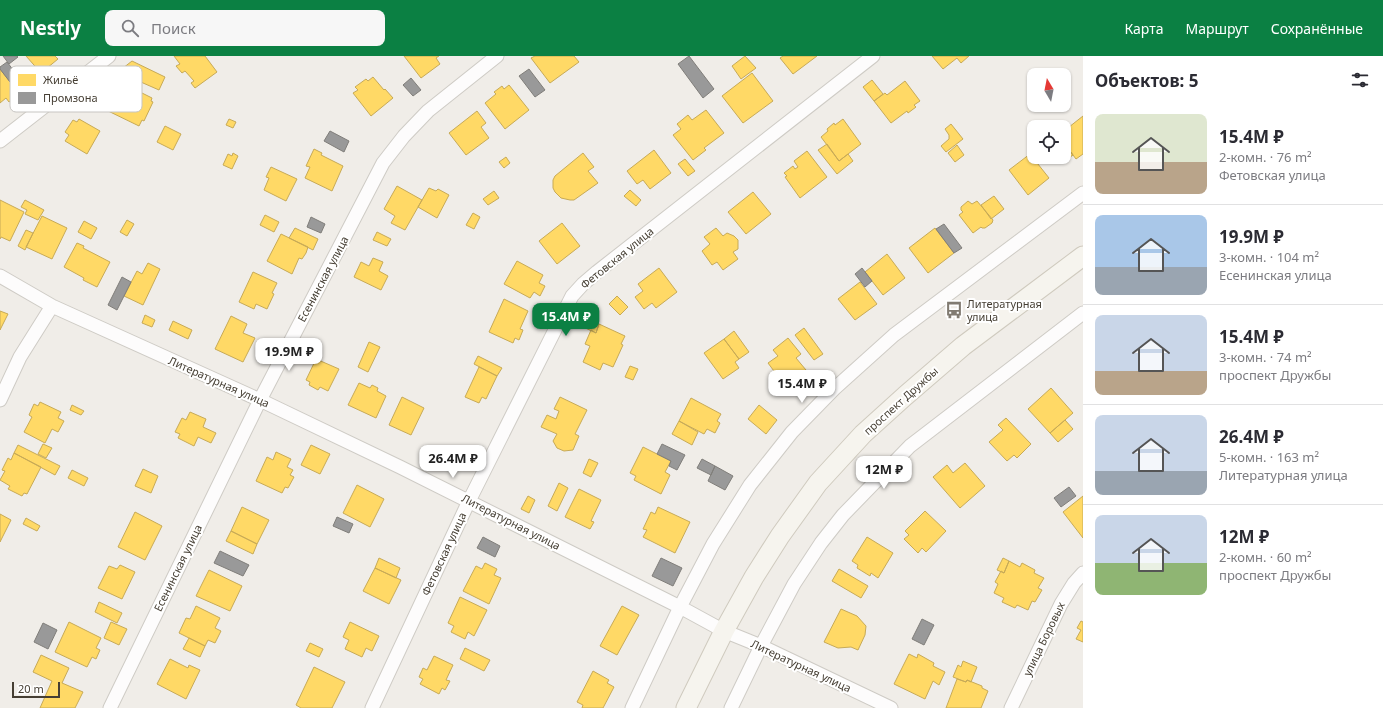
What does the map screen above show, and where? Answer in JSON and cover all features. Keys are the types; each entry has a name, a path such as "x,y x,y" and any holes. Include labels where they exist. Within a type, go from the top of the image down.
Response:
{"main road":[{"name":"проспект Дружбы","path":"686,708 724,631 754,577 780,536 818,483 863,434 905,396 964,346 1083,256"}],"street":[{"path":"96,66 109,56"},
{"name":"Есенинская улица","path":"110,708 260,400 383,164 404,136 428,111 497,56"},
{"name":"Фетовская улица","path":"372,708 469,501 572,296 597,272 873,56"},
{"path":"0,141 37,112"},
{"path":"632,708 680,607 714,544 750,485 792,432 834,389 894,335 1083,193"},
{"name":"Литературная улица","path":"0,276 52,306 260,400 469,501 680,607 724,631 761,646 891,708"},
{"path":"0,400 20,357 52,306"},
{"path":"731,708 761,646 794,584 821,543 843,515 910,446 1083,313"},
{"name":"улица Боровых","path":"1010,708 1061,604 1074,583 1083,573"}],"building: Жильё":[{"path":"26,56 55,56 58,59 50,66 35,66"},
{"path":"174,56 205,56 217,72 195,88 191,83 194,81 185,71 182,73 176,66 180,64"},
{"path":"404,56 439,56 436,58 440,64 421,78"},
{"path":"535,56 574,56 579,62 550,83 531,58"},
{"path":"745,56 756,68 741,79 732,66"},
{"path":"783,56 817,56 793,74 780,58"},
{"path":"932,56 969,56 961,63 957,58 943,69"},
{"path":"132,61 165,77 159,90 142,83 142,66 126,66"},
{"path":"0,69 10,82 10,101 9,102 6,98 0,103"},
{"path":"752,73 773,101 743,123 722,96"},
{"path":"373,77 393,98 371,116 353,93 358,90 355,87 366,79 368,81"},
{"path":"872,80 883,94 874,101 863,87"},
{"path":"905,81 920,101 914,105 916,107 908,113 907,111 891,123 874,101 885,93 887,95"},
{"path":"509,85 529,110 505,129 485,103 496,94 494,92 502,86 504,89"},
{"path":"142,93 152,98 151,101 153,102 144,121 142,120 139,126 110,112 142,112"},
{"path":"706,110 724,133 704,148 706,150 693,160 673,135 681,129 677,124 688,115 692,120"},
{"path":"477,111 486,123 481,127 489,138 466,155 449,133"},
{"path":"1083,116 1083,154 1076,159 1071,152 1071,125"},
{"path":"79,119 100,131 87,154 65,141 69,135 65,132 73,120 77,122"},
{"path":"229,119 236,122 233,128 226,125"},
{"path":"843,119 861,144 839,161 821,137 834,123 835,125"},
{"path":"951,124 963,139 946,152 941,146 949,139 949,135 945,129"},
{"path":"165,126 181,134 173,150 157,142"},
{"path":"827,144 839,161 848,154 853,161 837,174 818,150"},
{"path":"957,145 964,155 955,162 948,153"},
{"path":"314,149 322,153 321,155 343,166 332,191 305,178 310,167 306,166"},
{"path":"654,150 671,173 650,189 643,180 637,184 627,171"},
{"path":"807,151 827,177 800,198 785,177 787,176 784,173 793,166 795,169 798,167 794,161"},
{"path":"233,153 238,156 232,169 223,165 228,154 232,156"},
{"path":"583,153 594,167 588,171 598,183 574,200 561,198 553,188 553,180 555,176"},
{"path":"1027,156 1027,164 1038,164 1049,178 1028,195 1009,170"},
{"path":"506,157 510,163 504,168 499,162"},
{"path":"685,159 695,171 688,176 678,164"},
{"path":"271,167 297,179 286,201 264,190 269,178 266,177"},
{"path":"397,186 422,200 405,230 391,223 395,216 384,209"},
{"path":"429,188 436,191 438,189 449,195 437,218 418,207"},
{"path":"630,190 641,200 636,206 624,196"},
{"path":"494,191 499,198 488,205 483,199"},
{"path":"753,192 771,214 746,234 728,212"},
{"path":"994,196 1004,209 991,219 981,205"},
{"path":"0,200 24,212 10,241 1,237 0,239"},
{"path":"25,200 44,210 38,220 25,214 27,210 21,207"},
{"path":"968,201 972,204 977,201 993,220 992,223 985,228 981,227 973,233 959,215 963,212 961,207"},
{"path":"473,213 480,217 474,229 466,225"},
{"path":"265,215 279,222 274,232 260,225"},
{"path":"42,216 67,228 52,259 26,247"},
{"path":"127,220 134,224 127,236 120,232"},
{"path":"84,221 97,228 91,239 78,232"},
{"path":"562,223 580,246 557,264 539,241"},
{"path":"295,228 318,239 313,250 289,238"},
{"path":"716,228 723,236 727,233 734,236 738,240 738,249 733,252 738,259 723,270 717,262 712,265 702,251 710,244 704,237"},
{"path":"935,228 954,253 928,273 909,248"},
{"path":"26,230 33,233 25,250 18,246"},
{"path":"377,232 391,239 387,246 373,240"},
{"path":"281,234 308,247 302,259 299,258 292,274 267,261"},
{"path":"77,243 84,246 83,248 110,262 97,287 83,280 84,278 64,267"},
{"path":"887,254 905,278 883,295 865,272"},
{"path":"373,258 383,262 379,271 388,276 381,290 354,277 361,262 369,266"},
{"path":"517,261 543,275 539,283 545,286 540,296 534,292 530,298 504,284"},
{"path":"148,263 160,269 143,305 124,296 137,271 142,274"},
{"path":"659,268 677,292 656,308 652,303 644,309 635,297 643,291 638,284"},
{"path":"253,272 277,283 267,309 256,304 254,309 239,302"},
{"path":"860,282 877,304 855,320 838,299"},
{"path":"617,296 628,307 620,315 609,304"},
{"path":"504,299 528,311 520,329 523,330 519,340 515,338 513,343 489,332"},
{"path":"0,311 8,314 0,330"},
{"path":"145,315 155,320 152,327 142,323"},
{"path":"231,316 247,324 243,333 255,338 243,362 215,349"},
{"path":"585,318 599,324 596,333 581,326"},
{"path":"173,321 192,330 188,339 169,330"},
{"path":"599,324 625,336 621,344 623,345 613,367 603,363 600,370 583,362 590,346 585,344 591,330 596,333"},
{"path":"804,328 823,354 814,360 795,335"},
{"path":"734,331 749,352 739,359 724,339"},
{"path":"788,338 801,354 796,358 806,370 800,374 801,376 785,386 768,363 778,356 773,350"},
{"path":"724,339 739,359 735,362 739,368 723,379 704,353"},
{"path":"369,342 380,347 368,372 358,367"},
{"path":"478,356 502,368 497,376 474,364"},
{"path":"316,359 339,369 328,391 320,387 318,390 309,385 310,382 306,380"},
{"path":"630,366 638,369 633,380 625,377"},
{"path":"479,367 497,376 486,399 482,397 479,403 465,397"},
{"path":"359,383 370,388 372,385 378,388 377,391 386,396 376,418 348,405"},
{"path":"1051,388 1073,413 1050,433 1028,409"},
{"path":"402,397 424,408 411,435 389,425"},
{"path":"560,397 587,410 575,434 579,436 573,450 564,451 557,448 553,441 557,434 541,427 547,415 556,419 559,411 554,409"},
{"path":"691,398 721,414 717,421 720,423 715,433 707,429 704,434 679,421"},
{"path":"40,402 61,412 58,418 64,421 58,432 52,429 45,443 24,432 32,417 29,415 34,404 38,406"},
{"path":"72,405 84,411 81,415 70,410"},
{"path":"759,405 777,420 766,434 748,419"},
{"path":"190,412 206,419 203,427 216,433 211,443 198,437 194,446 178,438 180,434 175,432 182,418 186,420"},
{"path":"1006,418 1031,444 1017,458 1014,455 1007,461 989,442 1003,430 998,425"},
{"path":"1065,420 1073,429 1058,442 1050,433"},
{"path":"679,421 698,432 692,445 672,434"},
{"path":"43,444 52,448 46,458 38,454"},
{"path":"18,445 60,466 55,475 14,453"},
{"path":"311,445 330,454 320,474 301,465"},
{"path":"643,447 671,461 665,472 670,475 661,494 634,480 636,476 630,473"},
{"path":"276,452 291,459 287,467 293,470 290,475 294,477 288,488 285,487 282,493 256,481 267,457 273,460"},
{"path":"14,453 41,467 27,494 24,493 22,496 8,489 10,486 0,480 5,471 2,470 8,458 11,460"},
{"path":"589,459 598,463 591,477 583,473"},
{"path":"965,463 985,486 960,508 933,477 947,465 953,473"},
{"path":"143,469 158,476 151,493 135,486"},
{"path":"72,470 88,478 84,486 68,478"},
{"path":"559,483 568,488 557,511 548,506"},
{"path":"357,485 384,499 370,527 343,513"},
{"path":"579,489 601,500 591,521 594,522 590,529 565,517"},
{"path":"528,496 535,500 529,513 521,509"},
{"path":"1083,496 1083,538 1063,512"},
{"path":"242,507 269,520 257,544 231,531"},
{"path":"658,507 690,522 675,553 643,537 647,530 643,529 651,512 655,514"},
{"path":"925,511 946,531 926,552 922,548 918,553 904,539 909,535 905,531"},
{"path":"135,512 162,526 145,560 118,547"},
{"path":"0,514 11,520 0,542"},
{"path":"26,518 40,526 37,531 23,524"},
{"path":"231,531 257,544 253,554 226,541"},
{"path":"867,537 893,553 878,578 871,573 870,576 857,568 858,565 852,561"},
{"path":"379,558 400,568 396,578 375,568"},
{"path":"1003,558 1009,561 1004,573 997,570"},
{"path":"1009,561 1020,567 1022,563 1035,570 1034,573 1044,578 1038,588 1042,590 1035,602 1032,601 1028,610 1017,605 1015,608 1002,602 1004,598 994,593 998,584 995,582 1001,571 1004,573"},
{"path":"485,563 497,569 494,575 501,578 489,604 463,591 476,566 482,569"},
{"path":"120,565 135,572 122,599 98,588 109,566 117,569"},
{"path":"375,568 401,580 389,604 363,591"},
{"path":"839,569 868,586 861,598 832,581"},
{"path":"209,570 242,586 230,611 196,596"},
{"path":"460,597 487,610 474,636 468,632 465,639 451,632 454,626 448,623"},
{"path":"99,602 122,613 117,623 95,612"},
{"path":"196,606 220,618 215,628 221,631 215,643 208,640 205,646 179,633 186,618 190,619"},
{"path":"622,606 639,615 617,655 600,646"},
{"path":"841,609 857,616 866,626 865,635 858,650 851,647 838,648 824,642"},
{"path":"1081,621 1083,622 1083,642 1076,639 1081,630 1077,628"},
{"path":"69,622 101,638 96,648 100,650 96,659 92,657 87,667 55,652"},
{"path":"111,622 127,629 119,645 104,638"},
{"path":"350,622 379,636 372,651 366,648 362,657 345,649 349,640 343,637"},
{"path":"189,638 205,646 200,657 183,649"},
{"path":"310,643 323,649 319,657 306,651"},
{"path":"465,648 490,660 484,671 460,659"},
{"path":"909,654 917,658 918,654 934,663 933,666 945,672 939,685 933,681 925,699 894,684"},
{"path":"41,655 69,668 62,683 83,692 75,708 40,708 52,681 33,672"},
{"path":"434,656 453,665 446,680 450,681 445,690 442,688 439,694 420,684 423,679 419,677 423,668 427,670"},
{"path":"170,659 188,668 189,665 200,670 186,699 157,684"},
{"path":"963,661 977,667 971,682 967,680 966,682 953,677 958,665 961,667"},
{"path":"314,667 345,682 332,708 301,708 296,705"},
{"path":"593,671 609,680 607,683 614,687 603,708 582,708 583,705 577,702"},
{"path":"957,679 966,682 967,680 982,686 982,688 988,691 981,708 946,708"}],"building: Промзона":[{"path":"3,56 17,56 18,57 9,64"},
{"path":"689,56 714,89 703,98 678,64"},
{"path":"7,62 10,66 10,82 0,69 0,67"},
{"path":"529,69 545,90 535,97 519,76"},
{"path":"411,78 421,90 413,96 403,85"},
{"path":"330,131 349,141 344,152 324,141"},
{"path":"311,217 325,224 321,233 307,227"},
{"path":"944,224 962,248 954,253 936,229"},
{"path":"862,268 872,281 865,287 855,274"},
{"path":"122,277 131,282 117,310 108,305"},
{"path":"662,444 685,455 677,470 669,466 671,461 657,454"},
{"path":"702,459 715,466 711,475 697,468"},
{"path":"715,466 733,476 725,490 708,481"},
{"path":"1069,487 1076,496 1061,507 1054,498"},
{"path":"337,517 353,524 349,533 333,526"},
{"path":"483,537 500,546 495,557 477,548"},
{"path":"220,551 249,565 243,576 214,563"},
{"path":"661,558 682,568 673,586 652,576"},
{"path":"922,619 934,625 924,645 912,639"},
{"path":"43,623 57,630 48,649 34,642"}],"place":[{"name":"Литературная улица","path":"954,310"}]}
